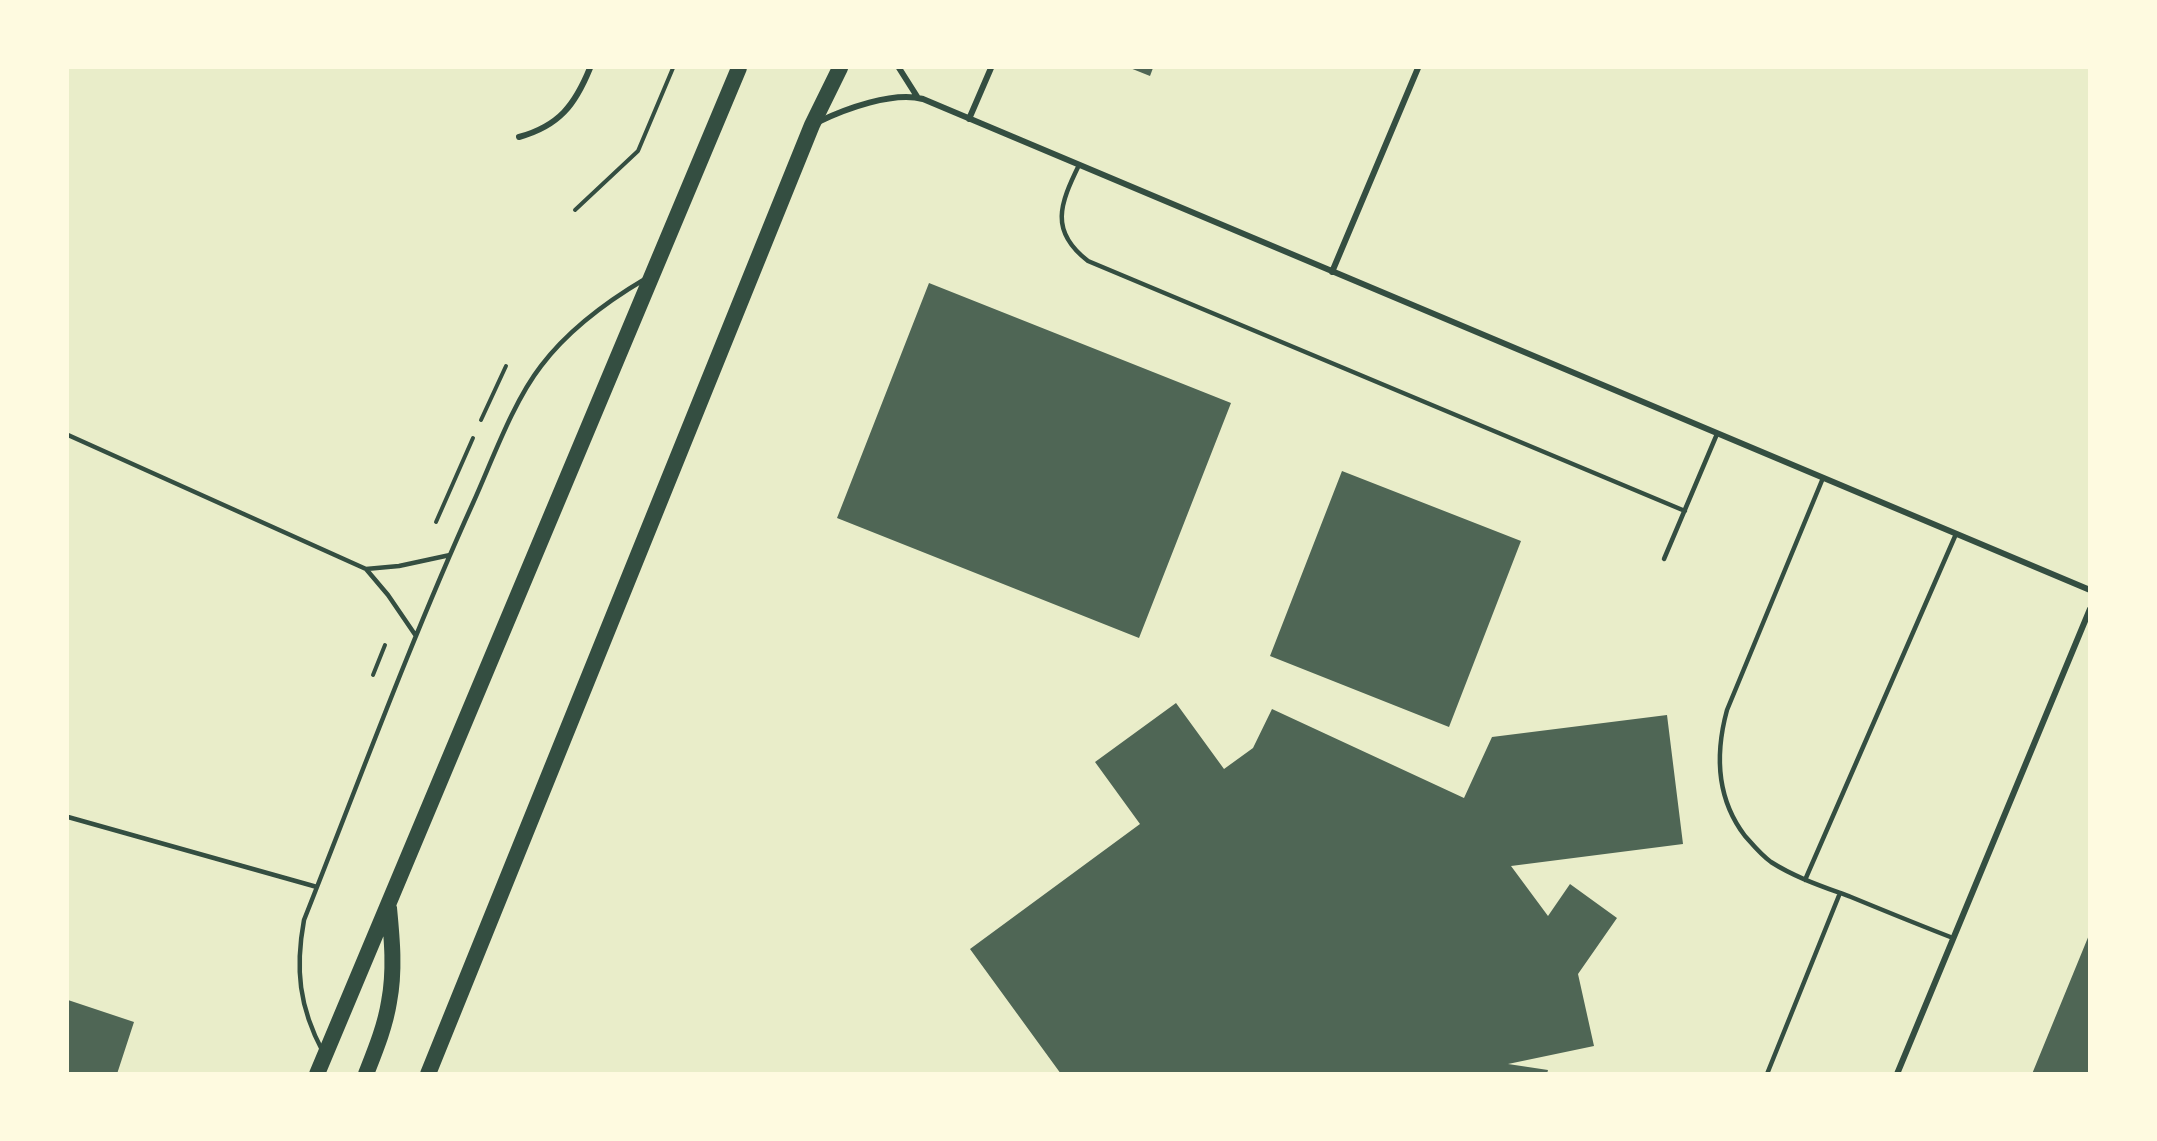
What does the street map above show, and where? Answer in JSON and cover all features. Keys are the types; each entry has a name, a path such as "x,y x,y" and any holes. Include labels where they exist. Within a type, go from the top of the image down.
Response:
{"highway":[{"path":"317,1074 739,68"},
{"path":"428,1074 812,126 840,68"},
{"path":"366,1074 379,1041 389,1002 393,952 389,904"}],"street":[{"path":"519,137 535,132 563,114 576,98 590,68"},
{"path":"899,68 918,98"},
{"path":"969,119 991,68"},
{"path":"1332,272 1418,68"},
{"path":"812,126 832,115 874,102 918,98 2090,590"},
{"path":"1897,1074 2090,609"}],"lane":[{"path":"1079,165 1065,194 1061,224 1066,239 1088,261 1685,511"},
{"path":"325,1057 305,1014 298,967 304,920 416,636 523,392 540,366 562,341 620,293 652,274"},
{"path":"1664,559 1717,434"},
{"path":"68,435 366,569 399,608 416,636"},
{"path":"1823,478 1727,710 1721,732 1719,762 1721,787 1730,811 1741,830 1754,847 1770,861 1805,880 1953,938"},
{"path":"1805,880 1956,534"},
{"path":"366,569 416,563 450,555"},
{"path":"68,817 317,887"},
{"path":"1767,1074 1840,893"}],"path":[{"path":"575,210 638,151 673,68"},
{"path":"436,522 506,366"}],"building":[{"path":"1130,68 1153,68 1150,76"},
{"path":"929,283 1231,403 1139,638 837,518"},
{"path":"1342,471 1521,541 1449,727 1270,656"},
{"path":"1176,703 1224,769 1253,748 1272,709 1464,798 1492,737 1667,715 1683,844 1511,866 1548,916 1570,884 1617,918 1578,974 1594,1046 1508,1064 1548,1070 1547,1074 1061,1074 970,949 1140,824 1095,762"},
{"path":"2089,935 2090,1074 2032,1074"},
{"path":"68,1000 134,1022 117,1074 68,1074"}]}
